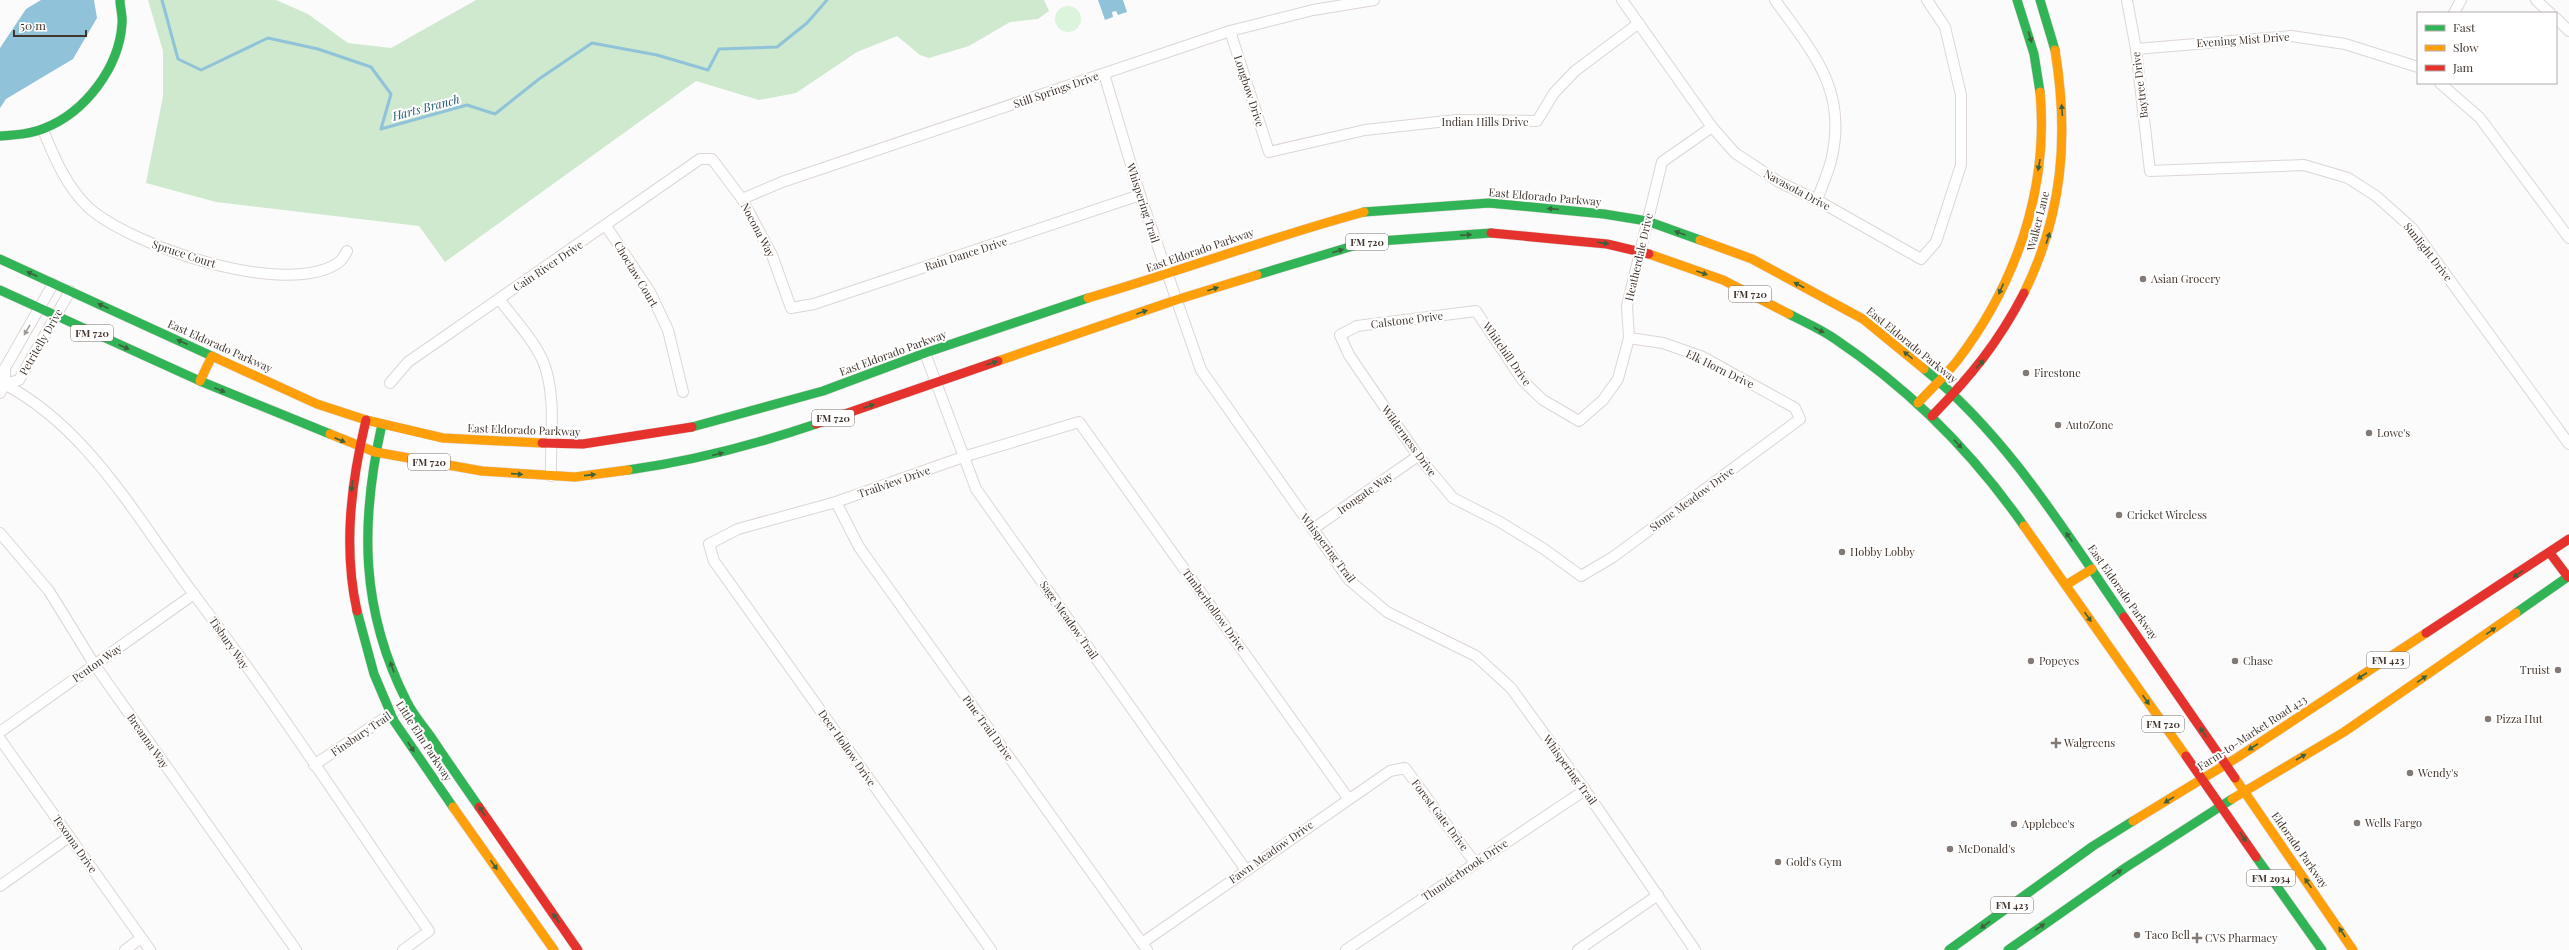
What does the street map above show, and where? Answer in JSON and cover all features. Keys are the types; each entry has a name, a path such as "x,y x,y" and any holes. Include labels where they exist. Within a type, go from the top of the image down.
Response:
{"main road":[{"path":"0,136 17,136 43,130 60,122 89,100 104,78 114,57 122,24 120,0"},
{"name":"Walker Lane","path":"1918,403 1960,356 1996,299 2029,224 2041,154 2042,109 2035,51 2017,0"},
{"name":"Walker Lane","path":"1932,416 1985,359 2022,301 2042,257 2050,230 2059,190 2063,124 2056,54 2040,0"},
{"name":"East Eldorado Parkway","path":"0,259 317,404 366,420 443,438 550,444 583,444 681,430 823,391 925,353 1082,300 1167,275 1290,232 1372,210 1489,203 1604,214 1647,221 1752,259 1856,316 1954,393 1992,434 2033,485 2225,765"},
{"name":"FM 720","path":"0,290 200,381 358,447 375,452 482,471 575,477 681,463 751,446 1176,300 1366,242 1491,233 1600,243 1639,251 1723,280 1834,338 1918,403 1932,416 1995,485 2202,780"},
{"path":"200,381 212,356"},
{"name":"Little Elm Parkway","path":"366,420 358,447 348,530 351,575 357,616 366,652 390,714 411,748 554,950"},
{"name":"Little Elm Parkway","path":"382,424 369,482 365,534 367,577 383,644 407,703 578,950"},
{"name":"Farm-to-Market Road 423","path":"1949,950 2093,846 2202,780 2569,539"},
{"path":"2550,552 2568,577"},
{"path":"2066,586 2092,569"},
{"name":"FM 423","path":"2008,950 2125,868 2244,791 2344,732 2568,577"},
{"name":"Eldorado Parkway","path":"2225,765 2353,950"},
{"name":"FM 2934","path":"2202,780 2322,950"},
{"path":"1963,940 1970,950"}],"street":[{"name":"Still Springs Drive","path":"742,199 782,182 1230,31 1313,10 1374,0"},
{"name":"Navasota Drive","path":"1622,0 1712,127 1735,153 1779,182 1817,200 1921,259 1936,242 1961,165 1961,95 1945,27 1927,0"},
{"path":"1775,0 1820,62 1832,92 1835,122 1832,157 1817,200"},
{"name":"Baytree Drive","path":"2127,0 2136,49 2150,171"},
{"path":"2455,12 2461,0"},
{"path":"2536,0 2549,12"},
{"path":"2557,19 2569,31"},
{"name":"Indian Hills Drive","path":"1269,152 1372,129 1456,120 1537,121 1554,93 1575,71 1639,24"},
{"name":"Longbow Drive","path":"1230,31 1269,152"},
{"name":"Evening Mist Drive","path":"2136,49 2291,36 2345,44 2417,67"},
{"name":"Whispering Trail","path":"1104,74 1140,195 1201,370 1349,580 1386,612 1476,656 1511,688 1585,790 1695,950"},
{"path":"2441,84 2480,118 2569,238"},
{"name":"Heatherdale Drive","path":"1579,421 1603,400 1618,379 1629,338 1627,306 1639,251 1662,162 1712,127"},
{"name":"Spruce Court","path":"43,130 61,173 76,194 91,209 152,245 218,265 254,272 286,274 317,272 339,262 348,251"},
{"name":"Cain River Drive","path":"390,383 408,362 606,226 700,159 712,159"},
{"name":"Nocona Way","path":"712,159 742,199 772,255 791,308"},
{"name":"Sunlight Drive","path":"2150,171 2304,165 2348,178 2376,196 2412,228 2568,440"},
{"name":"Rain Dance Drive","path":"791,308 814,304 1140,195"},
{"name":"Choctaw Court","path":"606,226 650,292 668,330 683,392"},
{"name":"Petritelly Drive","path":"53,284 5,368 2,386 19,380 70,292"},
{"path":"499,299 542,360 551,394 550,444 552,476"},
{"name":"Calstone Drive","path":"1340,335 1357,326 1476,311"},
{"name":"Whitehill Drive","path":"1476,311 1523,381 1543,400 1579,421"},
{"name":"Wilderness Drive","path":"1340,335 1349,355 1418,456 1453,498 1507,526 1581,576"},
{"name":"Elk Horn Drive","path":"1629,338 1663,343 1703,357 1795,408 1800,419"},
{"name":"Sage Meadow Trail","path":"925,353 976,489 1246,870"},
{"name":"Tisbury Way","path":"2,386 53,418 82,447 122,494 194,594 429,932 403,950"},
{"name":"Stone Meadow Drive","path":"1581,576 1613,557 1800,419"},
{"name":"Trailview Drive","path":"709,544 738,529 836,502 963,457 1080,422"},
{"name":"Timberhollow Drive","path":"1080,422 1348,798"},
{"name":"Irongate Way","path":"1313,529 1418,456"},
{"name":"Pine Trail Drive","path":"836,502 859,547 1144,946"},
{"name":"Breanna Way","path":"0,533 49,591 94,664 296,950"},
{"name":"Deer Hollow Drive","path":"709,544 714,561 991,950"},
{"name":"Penton Way","path":"0,732 194,594"},
{"name":"Finsbury Trail","path":"314,765 407,703"},
{"name":"Texoma Drive","path":"0,739 150,950"},
{"name":"Fawn Meadow Drive","path":"1144,946 1246,870 1348,798 1390,771 1405,768"},
{"name":"Forest Gate Drive","path":"1405,768 1475,862"},
{"name":"Thunderbrook Drive","path":"1346,950 1475,862 1585,790"},
{"path":"0,886 69,837"},
{"path":"1578,950 1658,895"},
{"path":"125,950 141,938"}],"green space":[{"path":"148,0 276,0 308,14 348,43 391,48 476,0 1044,0 1049,11 1038,19 1010,22 969,46 929,58 920,55 897,36 857,52 796,93 759,100 696,81 445,262 419,226 216,202 146,183 163,96 163,51"},
{"path":"1068,6 1077,10 1081,19 1077,28 1068,32 1059,28 1055,19 1059,10"}],"water":[{"path":"41,0 94,0 97,18 73,59 6,99 0,108 0,48 26,9"},
{"path":"1098,0 1123,0 1127,12 1118,15 1116,11 1112,12 1113,17 1105,20"}],"waterway":[{"name":"Harts Branch","path":"162,0 178,59 201,70 268,38 318,49 371,67 391,94 381,129 467,105 495,114 539,79 592,43 657,55 708,70 719,49 777,47 807,23 827,0"}],"traffic: fast":[{"path":"0,136 29,133 45,128 60,121 86,100 107,72 114,57 122,24 120,0"},
{"path":"2017,0 2034,54 2040,92"},
{"path":"2040,0 2055,50"},
{"path":"1364,212 1489,203 1604,214 1647,221 1700,240"},
{"path":"1257,275 1366,242 1491,233"},
{"path":"0,259 216,358"},
{"path":"0,290 200,381 330,434"},
{"path":"692,427 823,391 925,353 1088,298"},
{"path":"1789,314 1835,339 1862,358 1913,400 1961,448 1983,473 2024,526"},
{"path":"1924,369 1954,395 2008,454 2056,518 2124,617"},
{"path":"382,424 370,496 368,531 369,566 373,600 380,634 392,668 409,706 479,807"},
{"path":"628,470 723,452 816,424"},
{"path":"2516,613 2569,576"},
{"path":"357,611 374,674 394,721 453,807"},
{"path":"2008,950 2125,868 2232,799"},
{"path":"1949,950 2093,846 2133,821"},
{"path":"2256,857 2322,950"}],"traffic: slow":[{"path":"2024,293 2037,263 2047,234 2055,204 2059,174 2062,144 2062,113 2055,50"},
{"path":"1918,403 1952,367 1978,331 2012,268 2024,234 2033,199 2039,164 2041,128 2040,92"},
{"path":"1088,298 1295,232 1364,212"},
{"path":"1700,240 1752,259 1863,319 1924,369"},
{"path":"1649,254 1723,280 1789,314"},
{"path":"998,361 1176,300 1257,275"},
{"path":"200,381 212,356"},
{"path":"216,358 317,404 366,420 443,438 542,443"},
{"path":"330,434 375,452 482,471 575,477 628,470"},
{"path":"2024,526 2186,756"},
{"path":"2066,585 2092,569"},
{"path":"2232,799 2344,732 2516,613"},
{"path":"2133,821 2238,757 2426,633"},
{"path":"2235,778 2353,950"},
{"path":"453,807 554,950"}],"traffic: jam":[{"path":"1491,233 1607,244 1649,254"},
{"path":"1932,416 1983,358 2004,328 2024,293"},
{"path":"816,424 998,361"},
{"path":"357,611 350,563 351,515 356,467 366,420"},
{"path":"542,443 583,444 692,427"},
{"path":"2426,633 2569,539"},
{"path":"2550,553 2568,577"},
{"path":"2124,617 2235,778"},
{"path":"2186,756 2256,857"},
{"path":"479,807 578,950"}],"place":[{"name":"Asian Grocery","path":"2143,279"},
{"name":"Firestone","path":"2026,373"},
{"name":"AutoZone","path":"2058,425"},
{"name":"Lowe's","path":"2369,433"},
{"name":"Cricket Wireless","path":"2119,515"},
{"name":"Hobby Lobby","path":"1842,552"},
{"name":"Popeyes","path":"2031,661"},
{"name":"Chase","path":"2235,661"},
{"name":"Truist","path":"2558,670"},
{"name":"Pizza Hut","path":"2488,719"},
{"name":"Walgreens","path":"2056,743"},
{"name":"Wendy's","path":"2410,773"},
{"name":"Wells Fargo","path":"2357,823"},
{"name":"Applebee's","path":"2014,824"},
{"name":"McDonald's","path":"1950,849"},
{"name":"Gold's Gym","path":"1778,862"},
{"name":"Taco Bell","path":"2137,935"},
{"name":"CVS Pharmacy","path":"2197,938"}]}
